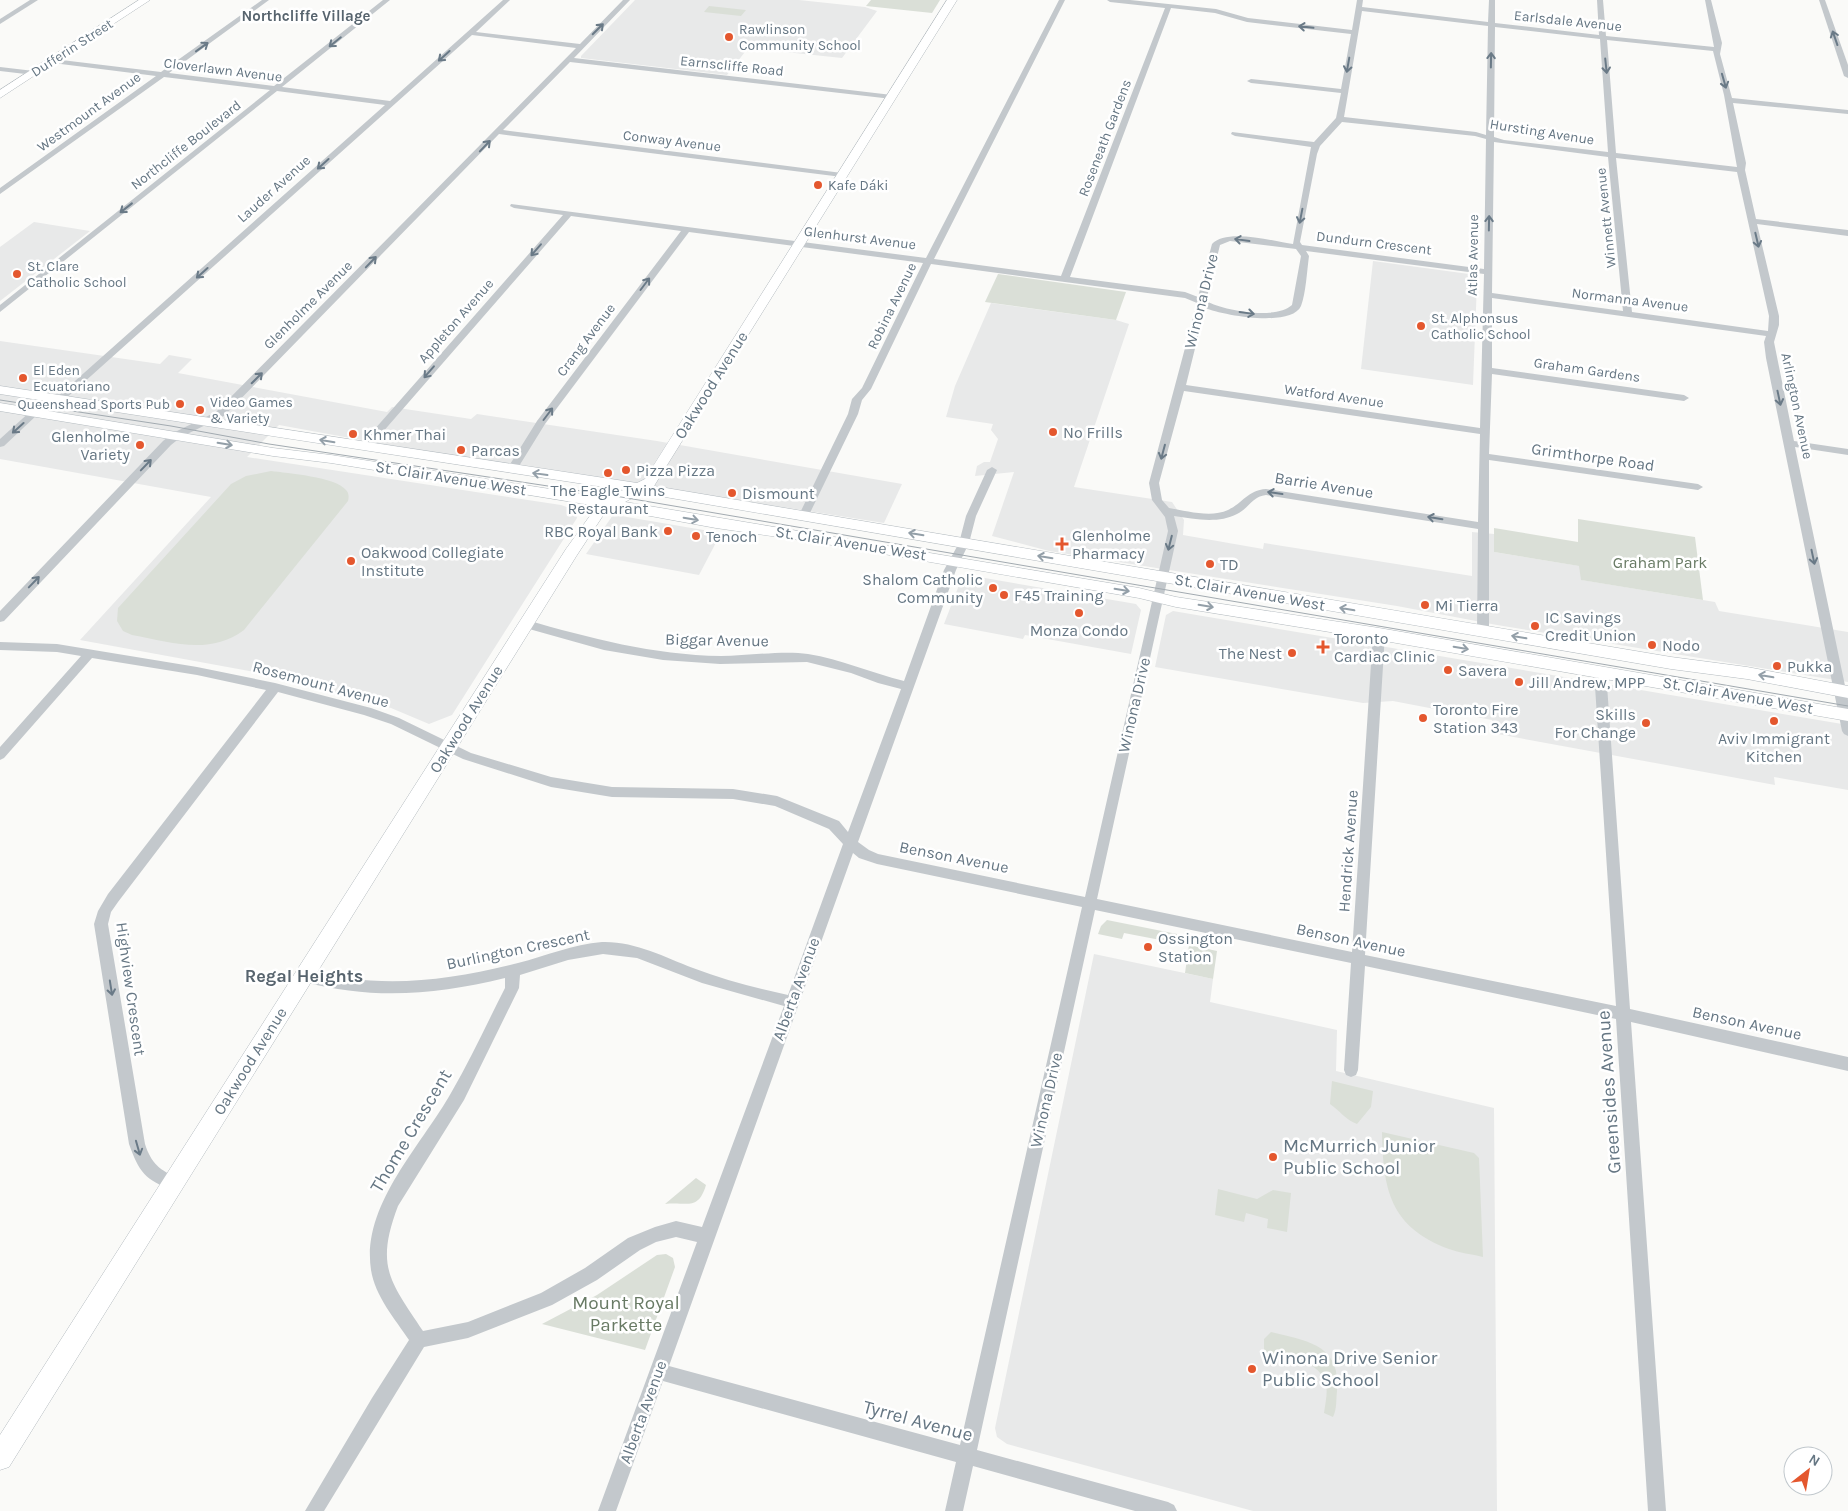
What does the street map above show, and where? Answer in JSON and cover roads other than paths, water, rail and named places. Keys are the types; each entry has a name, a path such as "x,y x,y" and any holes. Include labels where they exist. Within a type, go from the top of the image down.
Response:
{"main road":[{"name":"Dufferin Street","path":"0,96 145,0"},
{"name":"Oakwood Avenue","path":"0,1458 448,746 599,512 609,504 650,482 952,0"},
{"name":"St. Clair Avenue West","path":"0,390 640,489 1671,663 1747,673 1844,691"},
{"name":"St. Clair Avenue West","path":"0,406 273,452 331,459 716,523 771,530 1158,598 1600,671 1846,715"}],"street":[{"path":"0,22 35,0"},
{"name":"Westmount Avenue","path":"0,192 266,0"},
{"name":"Northcliffe Boulevard","path":"0,309 387,0"},
{"name":"Lauder Avenue","path":"60,399 507,0"},
{"name":"Glenholme Avenue","path":"0,618 167,443 177,435 220,414 282,353 627,0"},
{"name":"Robina Avenue","path":"802,517 853,414 857,399 866,389 929,260 1062,0"},
{"path":"1110,0 1221,12 1247,20 1354,32"},
{"path":"1299,247 1296,242 1316,145 1340,119 1343,91 1360,0"},
{"name":"Atlas Avenue","path":"1483,631 1492,0"},
{"name":"Winnett Avenue","path":"1600,0 1612,155 1628,314"},
{"name":"Arlington Avenue","path":"1708,0 1718,43 1716,49 1742,163 1741,170 1774,316 1774,325 1770,334 1771,358 1844,691 1848,732"},
{"path":"1822,0 1848,76"},
{"name":"Roseneath Gardens","path":"1065,278 1169,6"},
{"name":"Earlsdale Avenue","path":"1358,9 1481,22 1492,25 1603,38 1716,49"},
{"path":"470,33 581,46"},
{"name":"Earnscliffe Road","path":"568,60 892,97"},
{"name":"Cloverlawn Avenue","path":"53,61 391,103"},
{"path":"0,69 34,73"},
{"path":"1251,81 1343,91"},
{"path":"1729,100 1848,112"},
{"name":"Hursting Avenue","path":"1340,119 1476,134 1502,142 1741,170"},
{"name":"Conway Avenue","path":"499,132 842,175"},
{"path":"1235,134 1316,145"},
{"name":"Glenhurst Avenue","path":"514,206 686,230 1065,278 1185,295 1201,302"},
{"name":"Appleton Avenue","path":"364,447 568,214"},
{"path":"1753,221 1848,233"},
{"name":"Crang Avenue","path":"512,470 541,423 686,230"},
{"name":"Winona Drive","path":"954,1511 1173,526 1166,511 1157,500 1154,483 1180,387 1213,251 1218,242 1230,238 1299,247"},
{"name":"Dundurn Crescent","path":"1299,247 1488,272"},
{"name":"Dundurn Crescent","path":"1201,302 1217,309 1271,316 1289,313 1296,306 1305,256 1299,247"},
{"name":"Normanna Avenue","path":"1487,295 1770,334"},
{"name":"Graham Gardens","path":"1487,370 1684,398"},
{"name":"Watford Avenue","path":"1180,387 1485,432"},
{"path":"0,444 35,412"},
{"path":"1789,443 1848,452"},
{"name":"Grimthorpe Road","path":"1484,456 1698,488"},
{"name":"Alberta Avenue","path":"607,1511 907,686 954,561 964,543 971,516 992,470"},
{"name":"Barrie Avenue","path":"1166,511 1208,516 1221,515 1234,511 1255,493 1266,492 1484,526"},
{"name":"Biggar Avenue","path":"526,624 604,646 663,656 720,660 807,658 854,669 882,680 907,686"},
{"name":"Hendrick Avenue","path":"1351,1070 1379,634"},
{"name":"Rosemount Avenue","path":"0,646 57,648 197,671 275,687 367,711 498,767 551,782 582,788 663,794 733,794 777,801 834,825 850,842"},
{"path":"0,755 89,654"},
{"name":"Greensides Avenue","path":"1600,671 1657,1511"},
{"name":"Highview Crescent","path":"173,1183 156,1177 149,1171 142,1160 137,1144 102,924 105,911 113,898 275,687"},
{"name":"Benson Avenue","path":"850,842 864,854 877,859 1623,1014 1848,1064"},
{"name":"Burlington Crescent","path":"304,976 346,985 386,988 441,984 513,971 580,951 603,948 621,949 644,954 731,987 791,1002"},
{"name":"Thome Crescent","path":"419,1340 387,1291 379,1270 378,1244 381,1226 397,1188 450,1110 512,988 513,971"},
{"path":"314,1511 352,1451 389,1383 419,1340 468,1330 546,1299 591,1274 634,1244 655,1234 676,1229 706,1236"},
{"name":"Tyrrel Avenue","path":"658,1371 1168,1511"}],"tram line":[{"path":"0,400 171,426 269,444 621,497 1848,706"}],"place":[{"name":"Rawlinson Community School","path":"729,37"},
{"name":"Kafe Dáki","path":"818,185"},
{"name":"St. Clare Catholic School","path":"17,274"},
{"name":"St. Alphonsus Catholic School","path":"1421,326"},
{"name":"El Eden Ecuatoriano","path":"23,378"},
{"name":"Queenshead Sports Pub","path":"180,404"},
{"name":"Video Games & Variety","path":"200,410"},
{"name":"No Frills","path":"1053,432"},
{"name":"Khmer Thai","path":"353,434"},
{"name":"Glenholme Variety","path":"140,445"},
{"name":"Parcas","path":"461,450"},
{"name":"Pizza Pizza","path":"626,470"},
{"name":"The Eagle Twins Restaurant","path":"608,473"},
{"name":"Dismount","path":"732,493"},
{"name":"RBC Royal Bank","path":"668,531"},
{"name":"Tenoch","path":"696,536"},
{"name":"Glenholme Pharmacy","path":"1062,544"},
{"name":"Oakwood Collegiate Institute","path":"351,561"},
{"name":"TD","path":"1210,564"},
{"name":"Shalom Catholic Community","path":"993,588"},
{"name":"F45 Training","path":"1004,595"},
{"name":"Mi Tierra","path":"1425,605"},
{"name":"Monza Condo","path":"1079,613"},
{"name":"IC Savings Credit Union","path":"1535,626"},
{"name":"Nodo","path":"1652,645"},
{"name":"Toronto Cardiac Clinic","path":"1323,647"},
{"name":"The Nest","path":"1292,653"},
{"name":"Pukka","path":"1777,666"},
{"name":"Savera","path":"1448,670"},
{"name":"Jill Andrew, MPP","path":"1519,682"},
{"name":"Toronto Fire Station 343","path":"1423,718"},
{"name":"Aviv Immigrant Kitchen","path":"1774,721"},
{"name":"Skills For Change","path":"1646,723"},
{"name":"Ossington Station","path":"1148,947"},
{"name":"McMurrich Junior Public School","path":"1273,1157"},
{"name":"Winona Drive Senior Public School","path":"1252,1369"}],"district":[{"name":"Northcliffe Village","path":"306,16"},
{"name":"Regal Heights","path":"304,976"}],"park label":[{"name":"Graham Park","path":"1660,562"},
{"name":"Mount Royal Parkette","path":"626,1314"}]}
